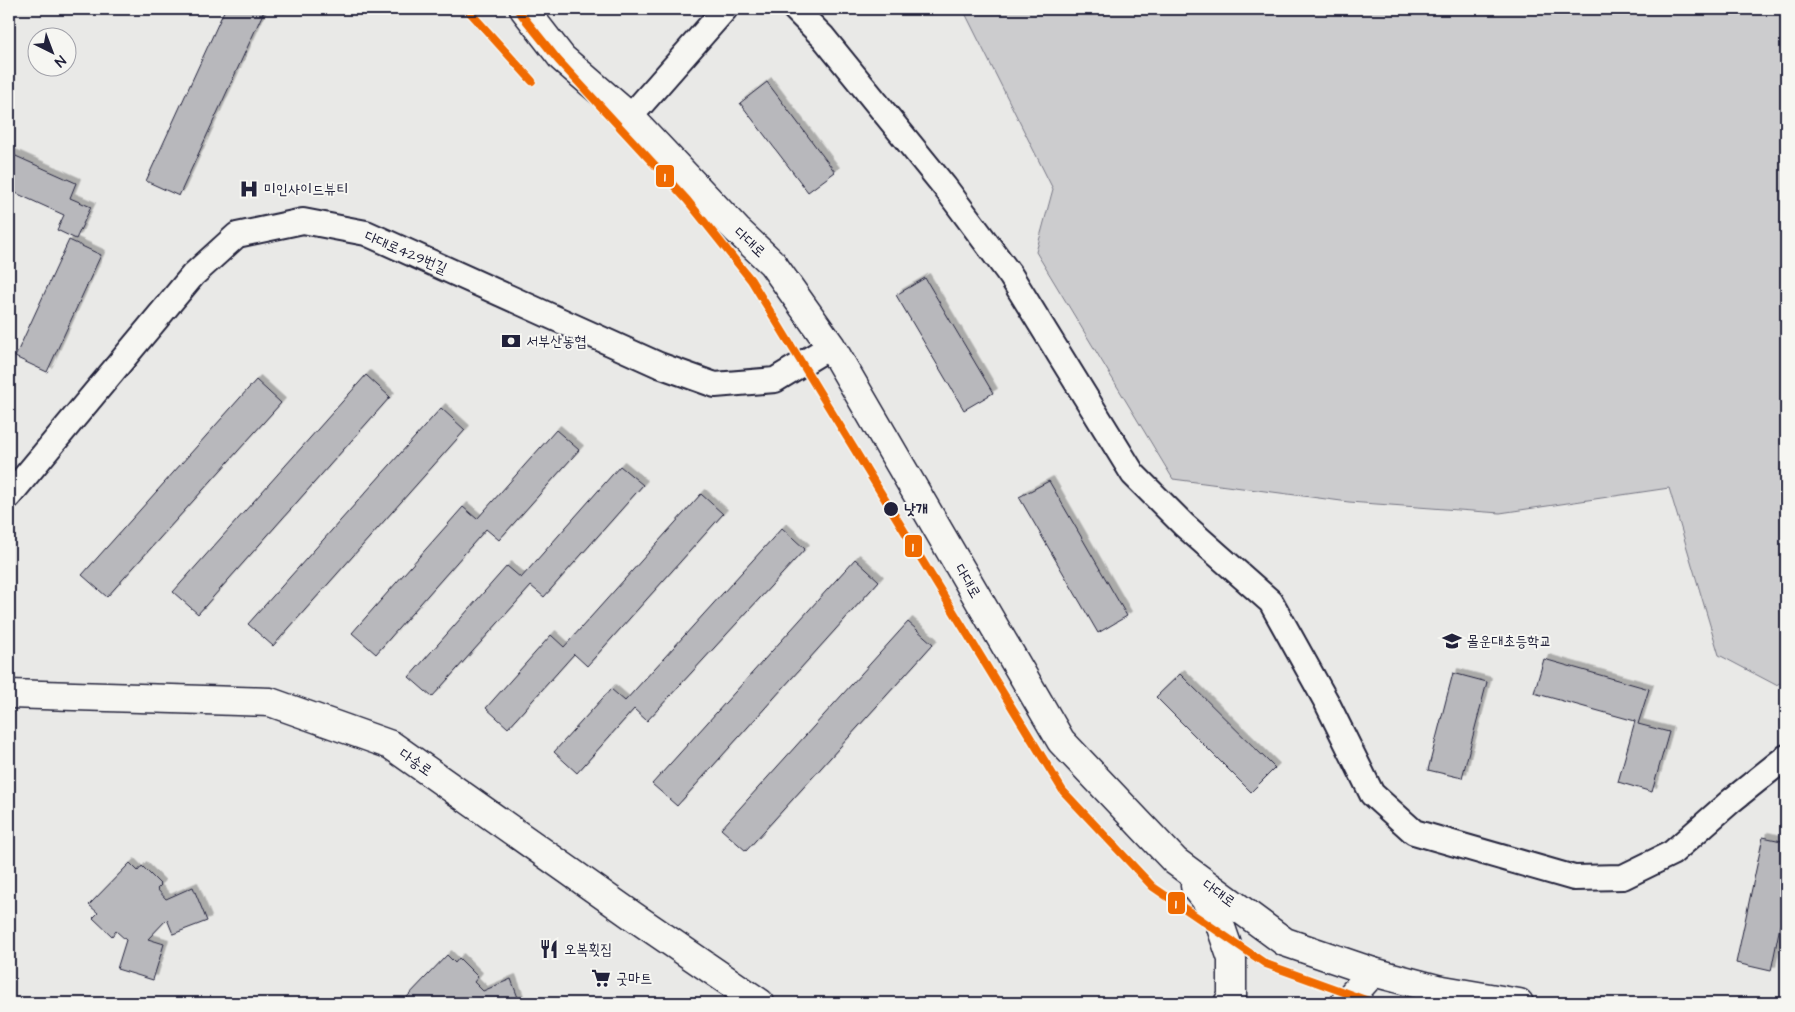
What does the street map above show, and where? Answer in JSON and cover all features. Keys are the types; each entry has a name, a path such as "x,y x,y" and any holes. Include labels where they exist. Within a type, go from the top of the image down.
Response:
{"main road":[{"name":"다대로","path":"524,9 562,58 630,117 736,230 772,263 831,346 1061,741 1175,861 1285,942 1372,972 1437,989 1519,1003"},
{"name":"다송로","path":"9,694 270,702 391,744 633,916 760,1003"},
{"path":"1175,861 1216,913 1232,959 1232,998 1228,1003"},
{"path":"1345,1003 1372,972"}],"street":[{"path":"630,117 725,9"},
{"path":"795,9 823,37 932,171 1011,276 1133,474 1184,525 1271,602 1326,701 1372,794 1414,832 1574,878 1623,877 1672,853 1731,801 1786,757"},
{"name":"다대로429번길","path":"9,496 193,275 237,235 303,221 366,233 659,366 715,386 775,380 831,346"}],"shaded area":[{"path":"963,9 1786,9 1786,680 1776,685 1719,655 1669,488 1500,513 1349,502 1173,479 1036,252 1053,189"}],"building":[{"path":"225,9 265,9 179,196 146,181"},
{"path":"767,82 835,172 808,192 740,103"},
{"path":"9,153 76,183 70,198 91,207 76,239 57,230 64,215 9,190"},
{"path":"69,240 101,255 47,372 15,357"},
{"path":"925,278 993,393 964,410 896,295"},
{"path":"366,375 390,397 198,614 173,592"},
{"path":"256,380 281,403 107,597 82,575"},
{"path":"441,408 465,430 273,646 248,624"},
{"path":"556,430 579,450 499,540 486,529 376,654 352,633 463,507 477,519"},
{"path":"620,466 643,485 544,597 531,586 432,697 409,677 507,566 521,578"},
{"path":"1049,481 1127,616 1098,633 1019,497"},
{"path":"701,494 723,514 587,666 574,654 508,728 486,708 551,635 564,647"},
{"path":"782,528 805,549 647,721 634,709 577,773 554,752 611,689 625,701"},
{"path":"855,559 879,581 677,806 652,784"},
{"path":"908,622 933,644 746,851 721,829"},
{"path":"1544,659 1649,689 1638,724 1669,732 1652,792 1618,782 1635,721 1534,693"},
{"path":"1453,673 1487,682 1462,778 1428,770"},
{"path":"1180,674 1275,768 1251,792 1156,697"},
{"path":"1763,837 1786,842 1786,896 1771,971 1736,963"},
{"path":"130,863 138,871 142,866 161,885 157,889 166,899 193,887 207,921 173,934 167,919 148,939 164,944 153,980 117,969 126,940 116,931 112,936 93,918 98,913 89,905"},
{"path":"447,955 455,963 459,958 478,977 474,982 483,991 511,979 520,1003 413,1003 407,997"}],"transit line":[{"name":"1","path":"467,9 532,81"},
{"name":"1","path":"517,9 558,60 687,200 751,280 1063,791 1153,887 1266,964 1374,1003"}],"place":[{"name":"미인사이드뷰티","path":"249,189"},
{"name":"서부산농협","path":"511,341"},
{"name":"낫개","path":"891,509"},
{"name":"몰운대초등학교","path":"1452,641"},
{"name":"오복횟집","path":"549,949"},
{"name":"굿마트","path":"601,978"}]}
